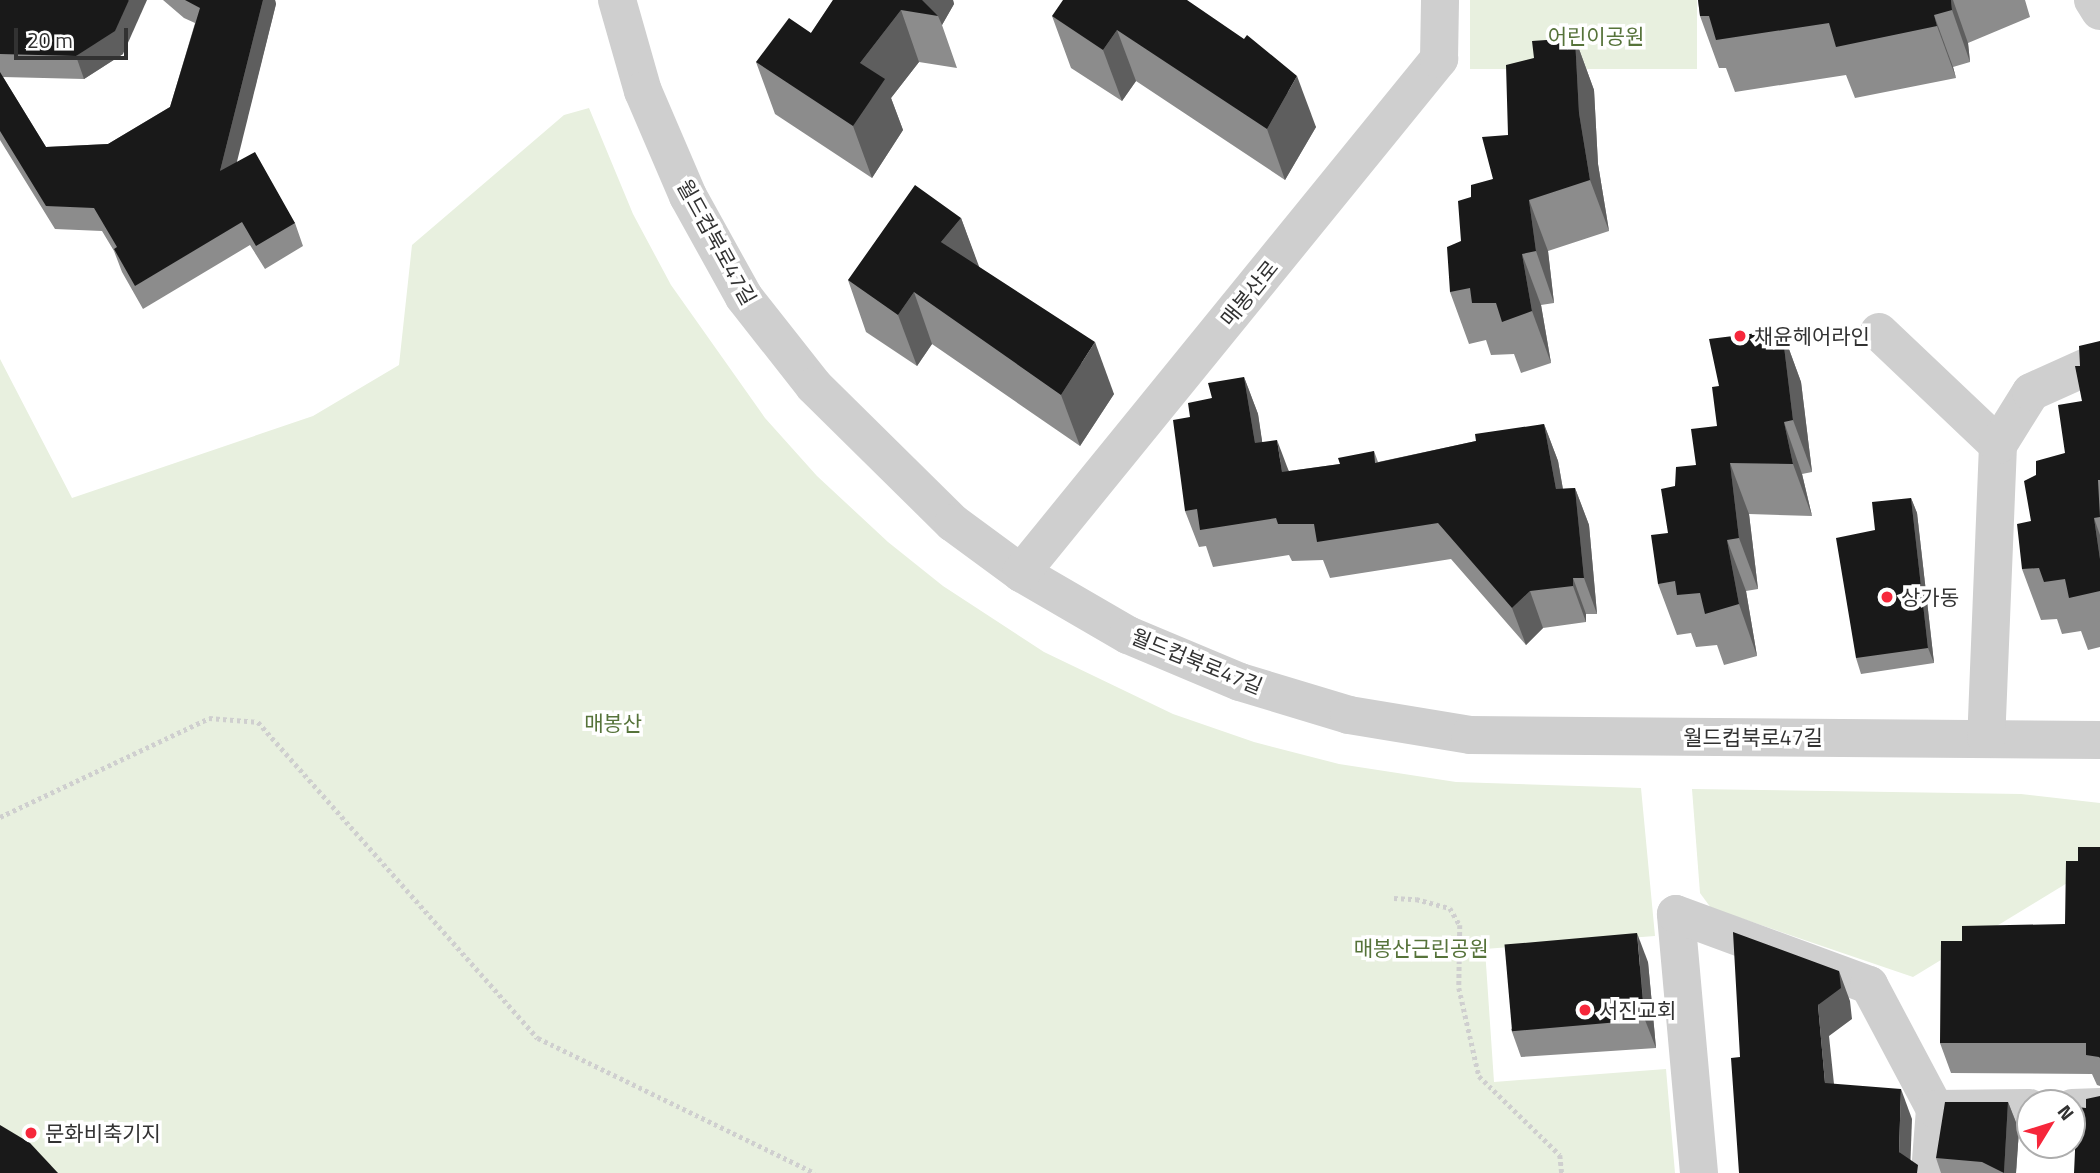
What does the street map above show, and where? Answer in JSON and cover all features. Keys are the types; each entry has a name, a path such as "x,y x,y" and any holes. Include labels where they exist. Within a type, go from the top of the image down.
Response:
{"street":[{"name":"월드컵북로47길","path":"617,0 643,92 688,196 744,297 814,386 880,456 953,523 1021,573 1128,635 1240,682 1349,715 1470,735 2100,740"},
{"name":"매봉산로","path":"1021,573 1439,60 1440,0"},
{"path":"2093,0 2100,11"},
{"path":"1879,332 1998,445"},
{"path":"1986,739 1998,445 2031,392 2100,361"},
{"path":"1699,1173 1676,914 1869,985 1935,1109 1930,1173"},
{"path":"1935,1109 2016,1108"}],"path":[{"path":"0,817 209,718 258,722 538,1038 815,1173"},
{"path":"1394,898 1416,899 1450,908 1461,925 1459,988 1479,1076 1560,1155 1562,1173"}],"green space":[{"name":"어린이공원","path":"1470,0 1697,0 1697,69 1470,69"},
{"name":"매봉산","path":"589,108 633,214 671,285 765,418 817,476 888,542 943,586 1044,652 1173,714 1254,742 1339,764 1456,782 1641,788 1655,936 1485,949 1494,1082 1666,1069 1675,1173 0,1173 0,359 72,498 313,416 399,365 412,245 564,115"},
{"path":"1692,789 2021,794 2100,803 2100,863 1913,977 1711,908 1700,893"}],"building":[{"path":"0,0 129,0 115,31 76,56 0,54"},
{"path":"185,0 263,0 220,171 255,152 295,223 256,246 242,222 135,286 114,249 117,247 94,208 46,206 0,131 0,72 46,147 108,144 170,107 200,8"},
{"path":"833,0 922,0 938,16 901,10 860,63 885,79 853,126 756,62 789,18 811,33"},
{"path":"1063,0 1187,0 1244,39 1247,35 1297,76 1267,129 1117,30 1103,50 1052,16"},
{"path":"1698,0 1951,0 1952,10 1934,15 1937,26 1836,47 1829,23 1716,40 1709,16 1700,16"},
{"path":"1575,38 1579,113 1590,180 1529,200 1536,251 1522,254 1532,311 1502,322 1496,303 1472,303 1470,288 1450,292 1447,247 1461,241 1458,201 1471,197 1471,185 1493,179 1482,137 1508,135 1506,65 1534,58 1532,41"},
{"path":"915,185 961,218 941,242 1095,342 1061,395 914,292 898,315 848,280"},
{"path":"1782,330 1793,420 1784,422 1793,464 1730,463 1739,538 1727,540 1739,604 1705,614 1700,593 1677,595 1675,581 1658,584 1651,535 1668,533 1661,489 1675,486 1676,467 1696,465 1691,429 1717,426 1712,387 1719,386 1709,339"},
{"path":"2100,341 2100,517 2094,518 2100,559 2100,591 2069,598 2065,579 2044,582 2039,568 2022,569 2017,524 2031,521 2024,481 2036,475 2036,461 2065,453 2058,405 2082,401 2075,366 2080,366 2079,346"},
{"path":"1244,377 1255,443 1277,440 1282,472 1340,464 1338,458 1374,451 1375,463 1476,441 1475,434 1544,424 1556,489 1575,488 1584,578 1573,578 1573,586 1530,591 1512,608 1438,523 1317,542 1314,524 1278,524 1276,518 1200,530 1197,509 1185,511 1173,420 1190,417 1188,403 1212,398 1208,383"},
{"name":"상가동","path":"1911,498 1928,648 1856,658 1836,538 1875,530 1872,502"},
{"path":"2078,847 2100,847 2100,1058 2086,1055 2086,1043 1940,1043 1941,941 1962,941 1962,926 2065,924 2066,861 2078,861"},
{"path":"1733,932 1839,971 1841,988 1818,1005 1825,1083 1901,1089 1899,1152 1918,1165 1917,1173 1739,1173 1731,1058 1740,1057"},
{"name":"서진교회","path":"1637,933 1645,1020 1512,1031 1505,945"},
{"path":"2100,1096 2100,1173 2074,1173 2075,1159 2086,1159 2086,1099"},
{"path":"1945,1102 2008,1102 2004,1173 1982,1162 1936,1158"},
{"path":"0,1125 30,1143 58,1173 0,1173"}],"place":[{"name":"채윤헤어라인","path":"1740,336"},
{"name":"상가동","path":"1887,597"},
{"name":"서진교회","path":"1585,1010"},
{"name":"문화비축기지","path":"31,1133"}],"park label":[{"name":"매봉산근린공원","path":"1421,948"}]}
